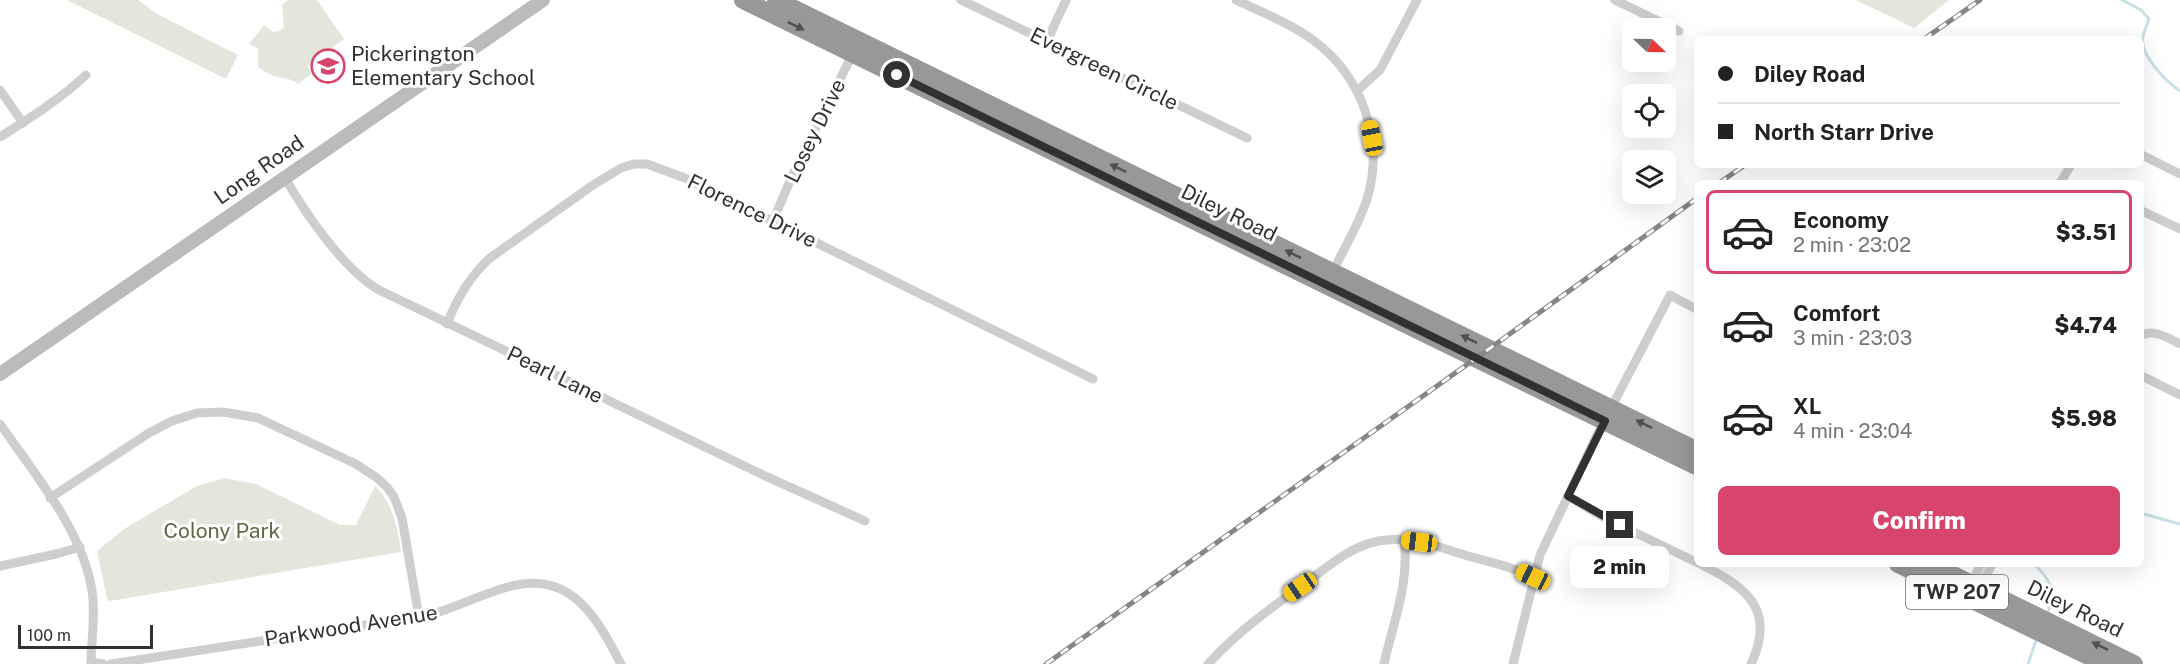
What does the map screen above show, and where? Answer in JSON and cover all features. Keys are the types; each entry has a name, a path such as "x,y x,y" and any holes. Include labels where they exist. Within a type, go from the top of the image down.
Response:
{"highway":[{"name":"Diley Road","path":"743,0 856,47 1608,415 1694,449"},
{"name":"Diley Road","path":"776,0 856,47"},
{"name":"Diley Road","path":"1608,415 1694,465"},
{"name":"Diley Road","path":"1907,567 1975,589"},
{"name":"Diley Road","path":"1935,567 2020,615 2134,664"},
{"name":"Diley Road","path":"2062,635 2105,664"}],"main road":[{"name":"Long Road","path":"0,374 543,0"}],"street":[{"name":"Evergreen Circle","path":"962,0 1247,138"},
{"path":"1047,41 1066,0"},
{"path":"1236,0 1312,39 1338,62 1357,91 1366,114 1372,138 1373,167 1367,199 1329,280"},
{"path":"1357,91 1380,70 1417,0"},
{"path":"1615,0 1678,31"},
{"name":"Losey Drive","path":"773,221 793,174 856,47"},
{"path":"0,137 67,93 86,75"},
{"path":"0,90 23,123"},
{"path":"2144,156 2180,174"},
{"name":"Florence Drive","path":"447,324 464,288 490,258 593,184 621,168 634,164 647,164 773,221 1093,379"},
{"name":"Pearl Lane","path":"285,178 333,247 356,273 377,289 761,474 865,521"},
{"path":"2144,212 2180,229"},
{"path":"1513,664 1540,555 1608,415 1670,295 1694,308"},
{"path":"2144,334 2155,333 2180,344"},
{"path":"2144,377 2180,395"},
{"path":"51,498 149,433 172,421 197,413 214,412 232,412 258,418 356,464 387,487 397,503 402,518 419,616"},
{"path":"0,424 51,498 80,547 93,597 91,663 103,664"},
{"path":"1568,496 1601,516 1694,561"},
{"path":"1208,664 1257,618 1343,555 1379,541 1404,540 1432,544 1496,562 1533,577"},
{"path":"1384,664 1404,579 1406,554 1404,540"},
{"path":"0,566 80,547"},
{"path":"1706,567 1742,588 1754,606 1760,623 1760,636 1751,664"},
{"path":"1975,589 1980,567"},
{"path":"1975,589 1985,578 1990,567"},
{"name":"Parkwood Avenue","path":"111,664 419,616 456,608 508,587 530,584 543,585 568,593 589,609 604,631 621,664"}],"green space":[{"path":"67,0 138,0 159,15 238,55 226,79"},
{"path":"289,0 317,0 344,39 308,66 311,74 298,84 272,75 258,67 258,48 249,44 264,25 273,32 280,31 284,27 282,4"},
{"path":"1856,0 1949,0 1914,28"},
{"name":"Colony Park","path":"224,478 256,484 340,525 356,525 375,486 390,507 401,552 110,601 107,599 97,551 124,529 197,486"}],"waterway":[{"path":"2122,0 2141,10 2149,19 2143,36"},
{"path":"2144,48 2162,75 2180,91"},
{"path":"2144,514 2180,524"},
{"path":"2037,567 2051,588 2052,594 2047,615"},
{"path":"2028,664 2037,637"}],"railway":[{"path":"1928,36 1980,0"},
{"path":"1723,180 1741,168"},
{"path":"1046,664 1694,200"}],"place":[{"name":"Pickerington Elementary School","path":"328,66"}],"route":[{"path":"897,75 1605,421 1568,496 1620,525"}]}
